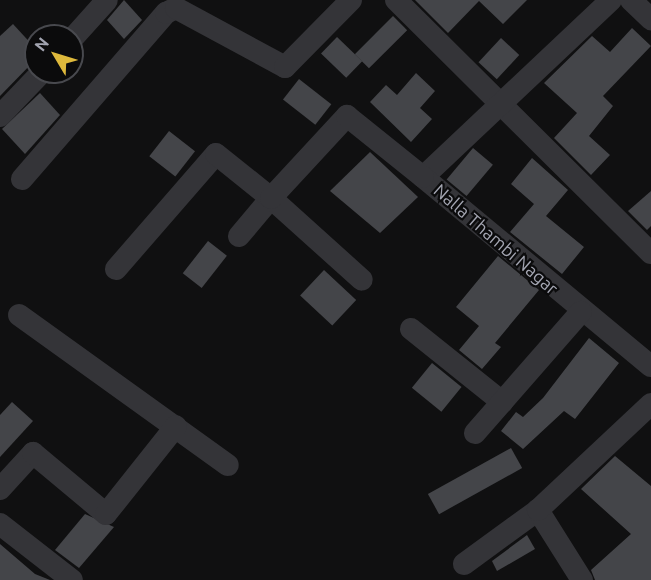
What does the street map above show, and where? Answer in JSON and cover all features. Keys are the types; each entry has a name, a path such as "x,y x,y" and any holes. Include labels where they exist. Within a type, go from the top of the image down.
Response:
{"street":[{"path":"84,26 107,0"},
{"path":"22,179 166,13 176,8 285,67 351,0"},
{"path":"396,0 498,104 651,253"},
{"name":"Nalla Thambi Nagar","path":"611,0 423,177 581,312 651,366"},
{"path":"632,0 651,19"},
{"path":"0,116 31,84"},
{"path":"239,236 347,116 423,177"},
{"path":"116,269 216,154 271,198 362,280"},
{"path":"475,433 581,312"},
{"path":"19,315 228,465"},
{"path":"411,328 502,402"},
{"path":"464,564 538,510 651,404"},
{"path":"0,489 33,453 106,514 176,426"},
{"path":"538,510 582,580"},
{"path":"0,524 72,580"}],"building":[{"path":"124,0 142,20 124,39 107,20"},
{"path":"415,0 527,0 503,24 479,1 448,33"},
{"path":"393,16 407,30 369,68 355,54"},
{"path":"13,24 24,36 24,71 0,96 0,36"},
{"path":"632,28 651,46 603,96 613,106 589,136 610,155 591,175 554,138 577,113 544,83 592,36 610,52"},
{"path":"337,37 362,61 346,78 321,54"},
{"path":"501,38 519,55 497,79 478,62"},
{"path":"416,73 435,91 420,108 432,119 411,142 370,102 386,85 397,95"},
{"path":"299,79 331,104 315,125 283,99"},
{"path":"40,93 60,115 25,154 2,129"},
{"path":"169,131 195,151 175,177 149,156"},
{"path":"473,148 493,165 467,196 447,179"},
{"path":"370,152 418,197 380,233 330,191"},
{"path":"532,158 568,190 546,216 584,247 562,274 510,232 534,204 511,184"},
{"path":"651,191 651,226 647,230 628,211"},
{"path":"208,241 227,256 202,288 183,273"},
{"path":"498,256 539,290 495,343 501,347 482,369 459,350 479,326 456,307"},
{"path":"324,270 356,300 332,326 300,296"},
{"path":"589,338 619,363 575,419 564,411 523,449 501,431 516,412 523,417 543,398"},
{"path":"432,363 462,387 441,412 412,388"},
{"path":"12,402 33,421 0,457 0,415"},
{"path":"511,448 522,468 439,514 428,494"},
{"path":"615,456 651,486 651,580 595,580 591,570 631,534 581,489"},
{"path":"85,514 114,527 79,568 55,550"},
{"path":"527,535 535,549 497,571 492,561"},
{"path":"0,544 35,574 50,580 0,580"}]}
